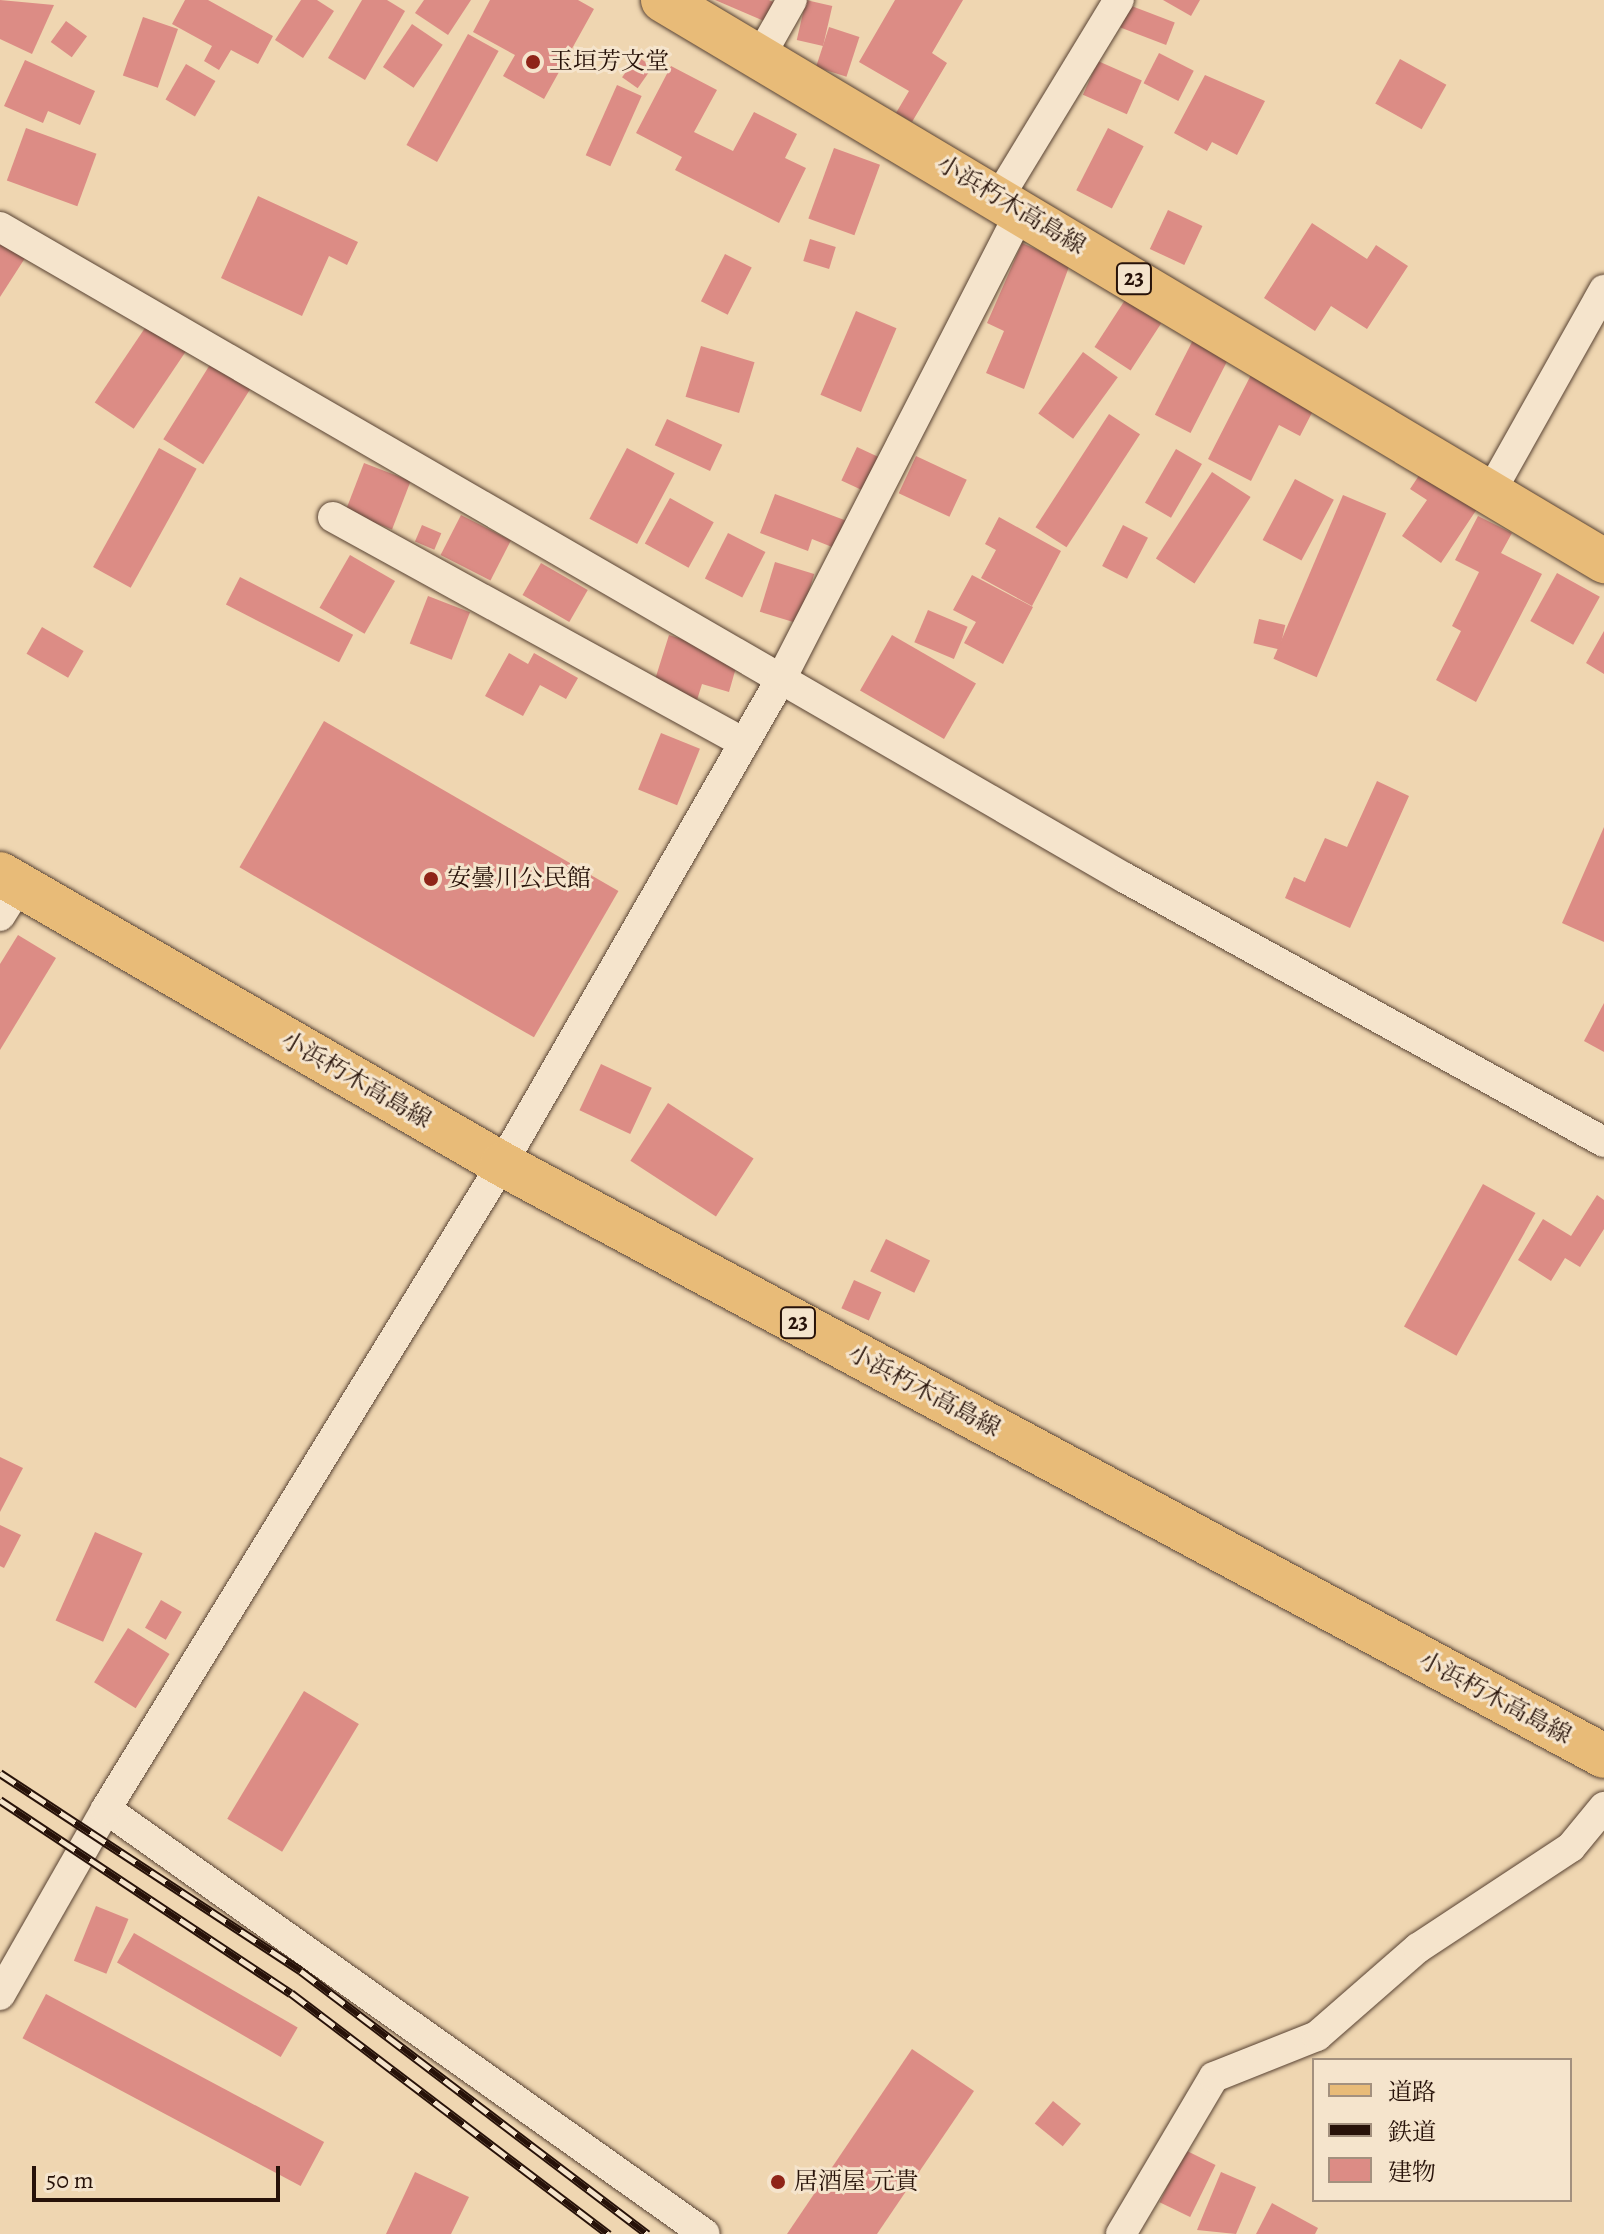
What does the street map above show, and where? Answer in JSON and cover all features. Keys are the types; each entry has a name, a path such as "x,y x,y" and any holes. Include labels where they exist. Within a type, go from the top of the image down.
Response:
{"main road":[{"name":"小浜朽木高島線","path":"663,0 758,60 1010,204 1604,561"},
{"name":"小浜朽木高島線","path":"6,892 502,1164 1604,1756"}],"street":[{"path":"758,60 792,0"},
{"path":"0,1995 106,1809 502,1164 782,677 1010,204 1119,0"},
{"path":"0,227 1125,878 1604,1142"},
{"path":"1490,493 1604,290"},
{"path":"333,517 744,743"},
{"path":"1134,2230 1214,2077 1317,2036 1418,1948 1571,1847 1604,1807"},
{"path":"106,1809 705,2234"}],"building":[{"path":"0,0 54,5 32,54 0,39"},
{"path":"185,0 208,0 273,36 258,64 231,50 219,70 204,61 212,46 172,24"},
{"path":"301,0 317,0 334,11 303,58 275,40"},
{"path":"362,0 387,0 405,11 365,80 328,58"},
{"path":"424,0 471,0 448,35 415,13"},
{"path":"490,0 578,0 594,9 544,99 503,76 515,55 473,32"},
{"path":"715,0 769,0 780,5 771,24"},
{"path":"806,0 832,6 823,46 797,40"},
{"path":"895,0 963,0 932,53 947,63 912,122 896,113 909,91 859,62"},
{"path":"1163,0 1200,0 1191,16"},
{"path":"1129,5 1175,23 1166,45 1120,27"},
{"path":"143,17 178,29 158,88 123,76"},
{"path":"66,21 87,36 72,57 51,42"},
{"path":"412,24 443,45 414,88 383,67"},
{"path":"829,27 859,37 846,77 816,67"},
{"path":"468,34 499,51 437,162 406,145"},
{"path":"1159,53 1194,71 1178,101 1144,83"},
{"path":"637,56 653,67 638,88 622,77"},
{"path":"1400,59 1446,85 1422,129 1375,104"},
{"path":"25,60 95,91 80,125 48,111 43,123 4,106"},
{"path":"1098,61 1142,81 1127,114 1083,95"},
{"path":"186,64 215,81 195,117 166,100"},
{"path":"671,66 717,90 694,132 733,151 754,112 797,134 785,158 806,168 779,223 675,170 682,157 636,133"},
{"path":"1205,75 1265,101 1237,155 1212,142 1207,151 1174,133"},
{"path":"617,85 642,96 610,166 586,155"},
{"path":"26,128 96,154 77,206 7,181"},
{"path":"1108,128 1144,146 1112,209 1076,190"},
{"path":"834,148 880,165 854,235 808,218"},
{"path":"258,196 358,242 347,265 329,256 302,316 221,278"},
{"path":"1168,210 1202,226 1184,265 1150,249"},
{"path":"1312,223 1367,259 1376,245 1408,266 1367,329 1331,306 1315,331 1264,298"},
{"path":"0,238 27,255 0,297"},
{"path":"810,239 836,247 829,269 803,261"},
{"path":"1022,243 1070,264 1024,389 986,373 1004,331 987,323"},
{"path":"725,254 752,268 728,315 701,301"},
{"path":"1125,300 1161,323 1131,370 1095,347"},
{"path":"856,311 897,328 861,412 820,395"},
{"path":"149,322 188,348 134,429 95,402"},
{"path":"1193,340 1229,358 1191,433 1155,415"},
{"path":"701,346 755,362 739,413 686,397"},
{"path":"1083,352 1118,377 1073,439 1038,413"},
{"path":"211,363 251,388 203,464 163,439"},
{"path":"1253,371 1317,403 1300,436 1279,425 1251,481 1208,459"},
{"path":"1109,414 1140,434 1067,547 1035,527"},
{"path":"667,419 722,445 710,471 655,445"},
{"path":"857,447 883,459 868,493 841,481"},
{"path":"159,448 197,469 131,588 93,567"},
{"path":"627,448 675,473 637,544 589,519"},
{"path":"1176,449 1202,464 1171,518 1145,503"},
{"path":"916,456 967,480 949,517 899,493"},
{"path":"364,463 411,481 392,529 345,512"},
{"path":"1424,468 1479,506 1441,563 1402,536 1427,500 1410,489"},
{"path":"1212,472 1251,497 1194,583 1156,558"},
{"path":"1295,479 1334,500 1301,561 1263,540"},
{"path":"775,494 847,521 837,549 812,539 808,551 760,533"},
{"path":"1343,495 1386,513 1317,677 1273,659"},
{"path":"670,498 714,522 689,568 645,543"},
{"path":"461,515 511,540 490,581 441,555"},
{"path":"1478,516 1512,533 1501,553 1542,574 1476,702 1436,680 1461,631 1452,626 1479,572 1455,560"},
{"path":"999,517 1061,551 1032,606 981,578 996,550 985,544"},
{"path":"422,525 441,533 434,550 415,542"},
{"path":"1123,525 1148,538 1127,579 1102,566"},
{"path":"728,533 765,552 742,598 705,578"},
{"path":"350,555 395,581 365,634 320,608"},
{"path":"775,562 814,574 799,624 760,612"},
{"path":"541,563 588,590 569,622 522,595"},
{"path":"1557,573 1600,597 1573,645 1530,621"},
{"path":"972,575 1033,607 1003,664 964,643 976,622 953,610"},
{"path":"240,577 353,635 339,662 226,605"},
{"path":"428,596 470,612 452,660 410,644"},
{"path":"928,610 968,627 954,659 914,642"},
{"path":"1259,619 1285,625 1280,649 1253,643"},
{"path":"42,627 84,651 68,678 26,654"},
{"path":"1604,631 1604,674 1586,663"},
{"path":"669,635 739,657 729,692 702,684 697,700 653,686"},
{"path":"892,635 976,684 944,739 860,690"},
{"path":"509,653 528,664 534,653 578,678 566,699 540,685 523,716 485,696"},
{"name":"安曇川公民館","path":"324,721 618,891 534,1037 240,867"},
{"path":"661,733 700,749 677,805 638,790"},
{"path":"1377,781 1409,796 1350,928 1285,898 1294,877 1305,882 1325,838 1347,847"},
{"path":"1604,827 1604,942 1562,923"},
{"path":"18,935 56,958 0,1050 0,964"},
{"path":"1604,1003 1604,1052 1584,1041"},
{"path":"601,1064 652,1088 630,1134 579,1110"},
{"path":"668,1103 754,1159 716,1216 630,1161"},
{"path":"1483,1184 1535,1213 1456,1356 1404,1327"},
{"path":"1597,1195 1604,1200 1604,1229 1580,1267 1565,1258 1551,1281 1518,1260 1543,1219 1571,1236"},
{"path":"886,1239 930,1260 914,1293 870,1271"},
{"path":"854,1280 881,1292 869,1321 841,1308"},
{"path":"0,1457 23,1468 0,1512"},
{"path":"0,1525 21,1535 4,1568 0,1566"},
{"path":"95,1532 143,1553 103,1642 56,1621"},
{"path":"161,1600 182,1612 166,1640 145,1628"},
{"path":"128,1628 170,1654 136,1708 94,1682"},
{"path":"304,1691 359,1724 282,1852 227,1819"},
{"path":"96,1906 128,1919 106,1974 74,1961"},
{"path":"134,1933 298,2028 281,2057 117,1962"},
{"path":"46,1994 324,2142 301,2186 23,2038"},
{"path":"912,2049 974,2091 877,2234 787,2234"},
{"path":"1053,2101 1081,2124 1063,2146 1035,2124"},
{"path":"1185,2150 1216,2165 1190,2217 1160,2202"},
{"path":"415,2172 469,2197 451,2234 386,2234"},
{"path":"1221,2172 1256,2187 1236,2234 1197,2230"},
{"path":"1272,2203 1318,2228 1315,2234 1256,2234"}],"railway":[{"path":"0,1773 301,1971 648,2234"},
{"path":"0,1800 291,1993 609,2234"}],"place":[{"name":"玉垣芳文堂","path":"533,62"},
{"name":"安曇川公民館","path":"431,879"},
{"name":"居酒屋 元貴","path":"778,2182"}]}
